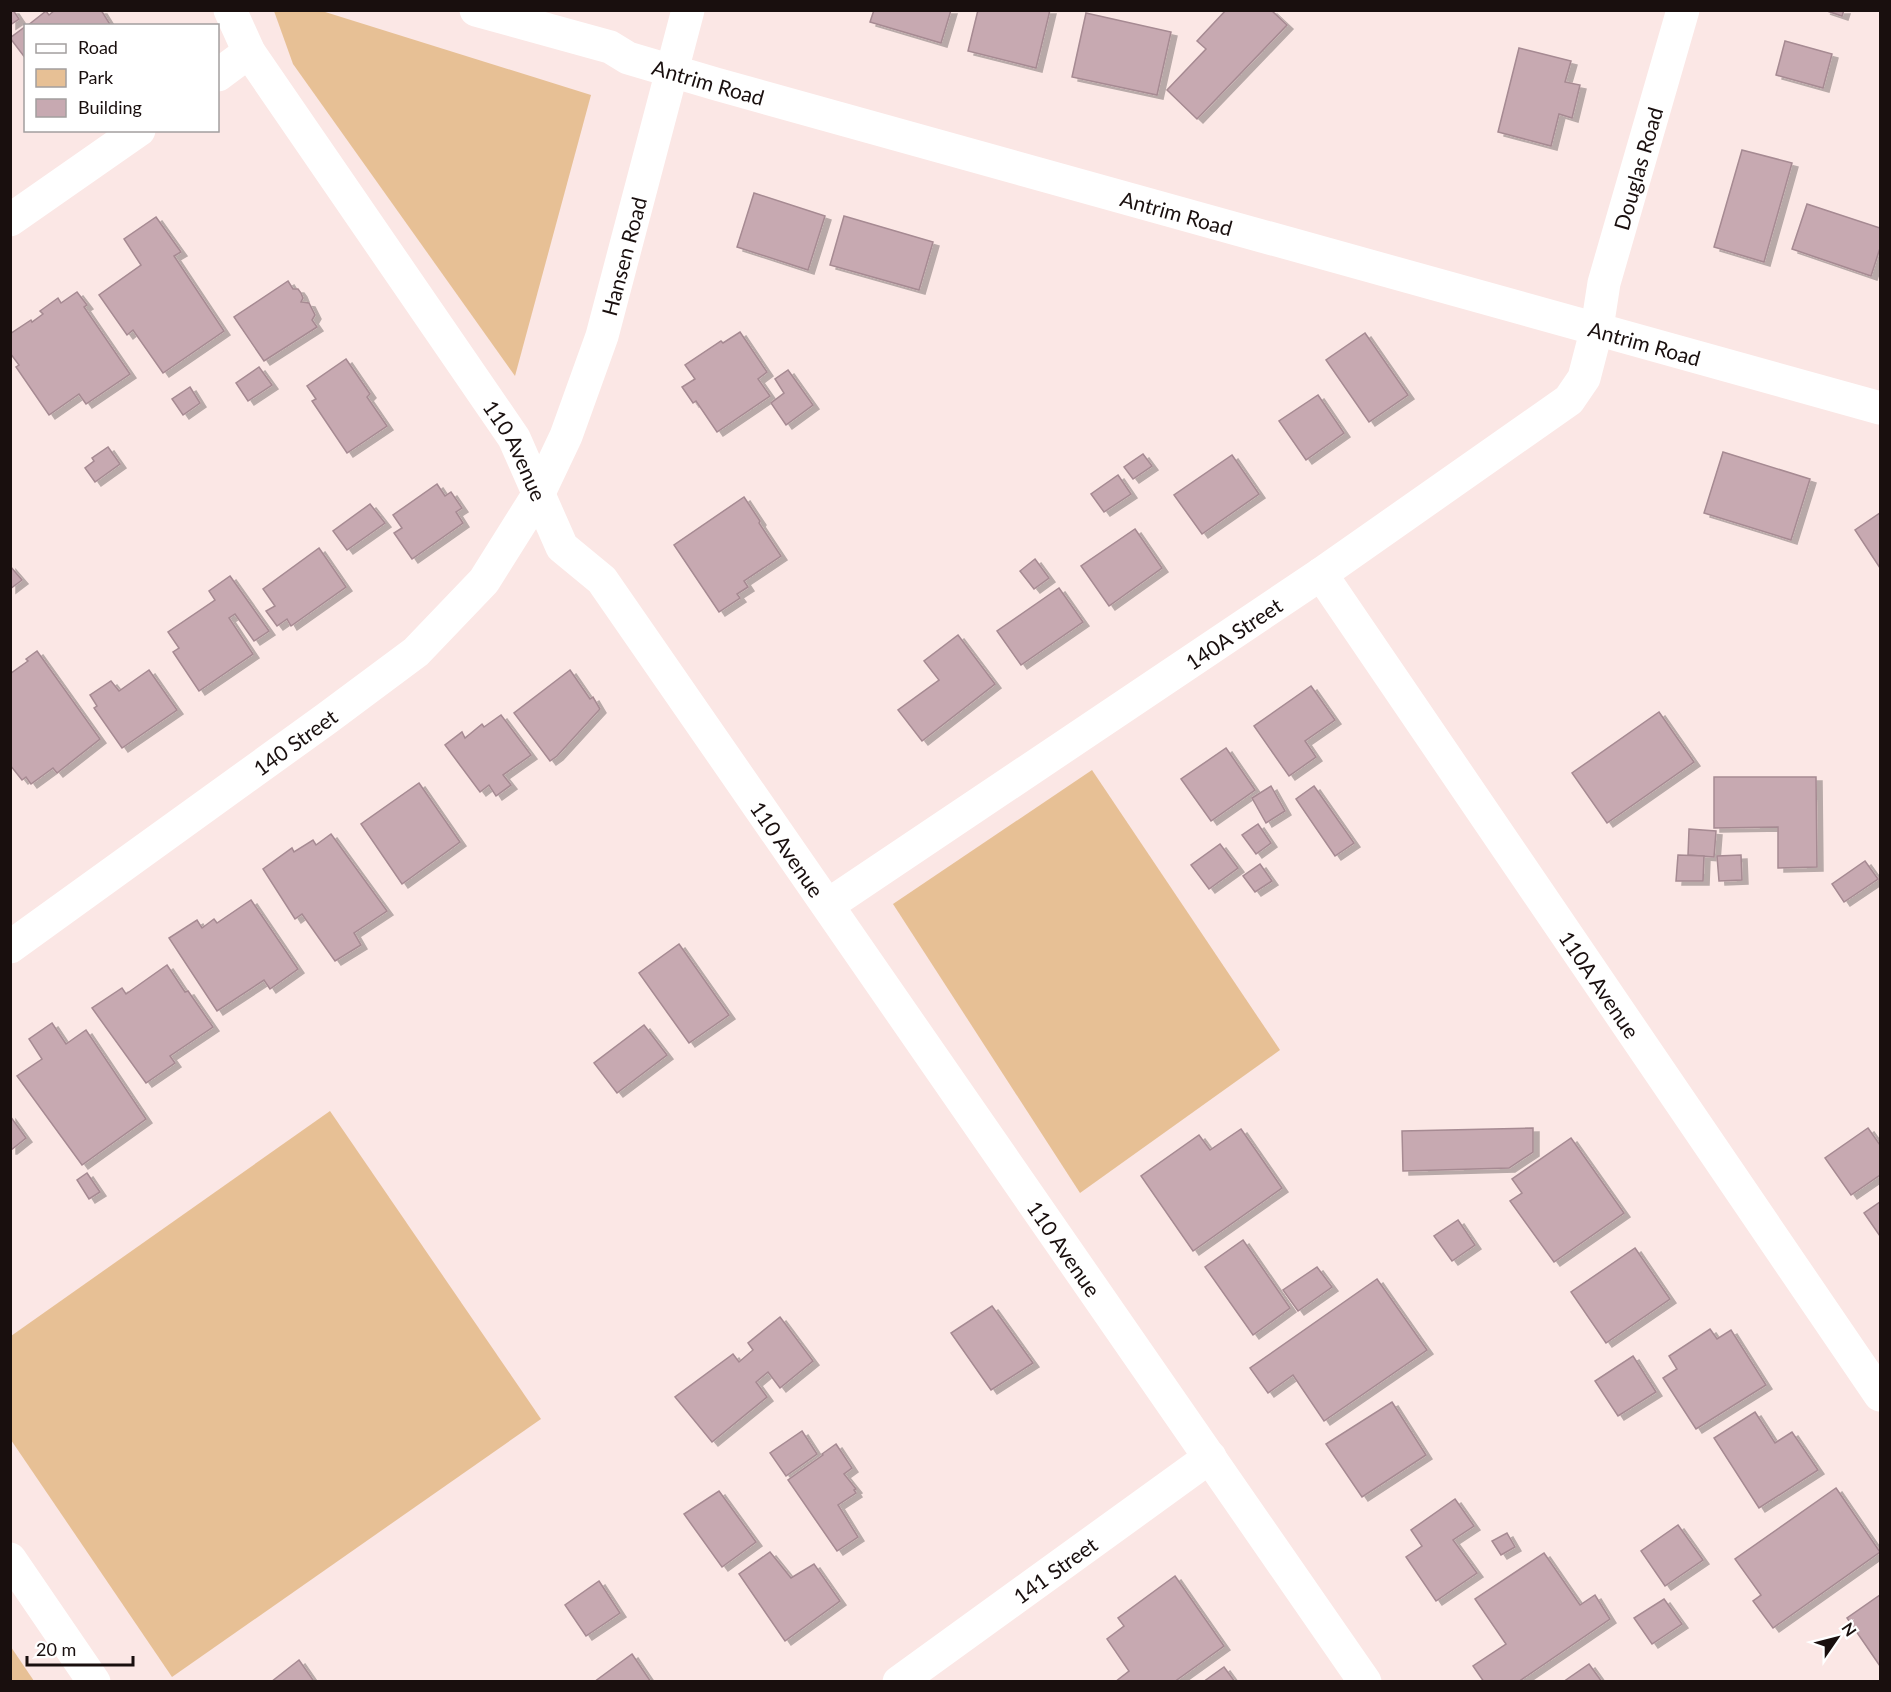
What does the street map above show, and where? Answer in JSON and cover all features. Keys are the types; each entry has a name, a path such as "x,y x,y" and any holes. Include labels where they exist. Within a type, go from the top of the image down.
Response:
{"street":[{"name":"110 Avenue","path":"230,10 249,52 514,438 562,547 602,580 1365,1682"},
{"name":"Antrim Road","path":"477,10 610,47 628,58 673,72 1881,408"},
{"name":"Hansen Road","path":"538,495 566,436 602,336 688,10"},
{"name":"Douglas Road","path":"1597,328 1604,283 1683,10"},
{"path":"219,74 249,52"},
{"path":"10,220 136,132"},
{"name":"140A Street","path":"828,905 1321,574 1569,400 1584,378 1597,328"},
{"name":"140 Street","path":"10,947 416,652 484,581 538,495"},
{"name":"110A Avenue","path":"1321,574 1881,1395"},
{"name":"141 Street","path":"899,1682 1210,1457"},
{"path":"10,1559 94,1682"}],"green space":[{"path":"274,11 322,11 591,95 515,376 293,64"},
{"path":"1092,770 1280,1050 1080,1193 893,904"},
{"path":"330,1111 541,1419 172,1677 11,1440 11,1336"},
{"path":"11,1647 34,1681 11,1681"}],"building":[{"path":"10,10 13,10 19,19 10,25"},
{"path":"55,10 101,10 110,24 30,24 46,11 49,15"},
{"path":"874,10 951,10 941,43 870,22"},
{"path":"978,10 1050,10 1036,68 968,51"},
{"path":"1226,10 1271,10 1287,25 1197,119 1167,90 1206,49 1197,41"},
{"path":"1824,10 1844,10 1842,16"},
{"path":"1086,13 1171,32 1157,95 1072,77"},
{"path":"24,28 24,56 10,38"},
{"path":"1785,41 1832,54 1823,88 1776,75"},
{"path":"1519,48 1571,61 1565,82 1580,85 1572,118 1559,114 1551,146 1498,132"},
{"path":"1742,150 1792,163 1764,262 1714,247"},
{"path":"754,193 825,216 808,270 737,247"},
{"path":"1807,204 1880,228 1880,248 1871,276 1792,249"},
{"path":"844,216 933,242 919,290 830,265"},
{"path":"156,217 181,252 174,256 224,331 163,373 133,330 127,335 99,295 141,265 124,239"},
{"path":"288,281 293,289 298,289 301,293 303,298 301,302 309,303 315,315 312,320 317,327 264,361 234,317"},
{"path":"77,292 87,305 84,307 130,374 86,404 79,394 49,415 16,367 19,365 10,353 10,334 43,314 40,311 58,298 61,303"},
{"path":"740,332 767,372 758,379 770,396 717,432 696,401 693,403 682,387 695,379 685,365 721,341 723,343"},
{"path":"1365,333 1408,395 1369,422 1326,360"},
{"path":"346,359 370,394 367,397 387,426 347,453 312,401 316,399 307,386"},
{"path":"259,367 272,385 248,401 236,383"},
{"path":"788,370 813,405 786,425 771,403 784,393 775,379"},
{"path":"190,387 200,403 183,415 172,399"},
{"path":"1318,395 1344,433 1306,460 1279,421"},
{"path":"108,447 120,464 95,482 85,468 94,461 92,458"},
{"path":"1723,452 1810,479 1791,540 1704,513"},
{"path":"1143,454 1152,466 1133,479 1124,467"},
{"path":"1232,455 1259,494 1202,534 1174,495"},
{"path":"1118,475 1131,494 1104,512 1091,494"},
{"path":"437,484 445,496 451,492 462,508 456,512 463,523 412,559 394,533 402,528 393,515"},
{"path":"744,497 781,556 744,581 748,587 737,594 740,598 719,612 674,545"},
{"path":"370,504 385,523 347,550 333,531"},
{"path":"1880,513 1880,568 1855,530"},
{"path":"1135,529 1162,568 1109,606 1081,566"},
{"path":"319,548 346,587 291,626 287,619 277,626 266,611 275,606 263,589"},
{"path":"1035,559 1049,578 1034,589 1020,571"},
{"path":"10,566 22,580 10,589"},
{"path":"230,576 269,631 254,641 235,614 229,618 253,654 199,691 173,652 179,648 168,632 215,600 209,591"},
{"path":"1059,588 1083,622 1021,665 997,631"},
{"path":"958,635 995,684 922,741 898,710 939,680 924,661"},
{"path":"37,651 100,739 57,773 53,768 31,784 26,777 22,780 10,765 10,674"},
{"path":"149,670 177,710 122,748 94,708 97,706 90,695 111,681 119,691"},
{"path":"570,670 590,699 593,697 600,709 550,761 514,713"},
{"path":"1311,686 1335,720 1305,741 1316,757 1289,776 1254,726"},
{"path":"1659,712 1694,762 1607,823 1572,773"},
{"path":"501,715 531,755 503,775 511,785 496,796 489,785 480,792 445,745 462,732 465,738 482,724 484,727"},
{"path":"1226,748 1255,790 1211,821 1181,779"},
{"path":"1714,777 1816,777 1817,867 1778,868 1778,827 1714,828"},
{"path":"419,783 460,842 402,884 361,824"},
{"path":"1271,786 1285,811 1266,823 1252,798"},
{"path":"1314,786 1354,843 1335,856 1296,799"},
{"path":"1258,824 1271,843 1256,854 1242,835"},
{"path":"1689,829 1716,831 1714,857 1688,855"},
{"path":"331,834 387,911 354,933 361,945 335,961 302,914 295,919 263,869 292,848 294,852 313,840 316,845"},
{"path":"1220,844 1238,868 1209,889 1191,865"},
{"path":"1678,855 1704,856 1703,881 1676,881"},
{"path":"1741,855 1742,880 1719,881 1717,856"},
{"path":"1865,861 1878,879 1844,902 1832,884"},
{"path":"1260,864 1272,881 1255,892 1243,876"},
{"path":"251,900 298,969 270,989 264,980 217,1011 169,938 197,920 202,928 214,919 217,923"},
{"path":"679,944 729,1015 689,1043 639,973"},
{"path":"167,965 213,1027 170,1056 175,1063 146,1083 92,1008 122,988 126,994"},
{"path":"52,1023 66,1044 86,1030 146,1119 82,1165 17,1076 42,1059 29,1039"},
{"path":"644,1025 667,1055 617,1093 594,1063"},
{"path":"10,1116 26,1138 11,1150 10,1150"},
{"path":"1533,1128 1533,1152 1509,1168 1403,1171 1402,1131"},
{"path":"1868,1128 1880,1145 1880,1175 1851,1195 1825,1158"},
{"path":"1241,1129 1282,1188 1193,1251 1141,1176 1199,1135 1210,1150"},
{"path":"1571,1138 1624,1213 1554,1262 1510,1201 1522,1193 1512,1179"},
{"path":"87,1173 100,1192 89,1199 77,1180"},
{"path":"1880,1202 1880,1236 1864,1213"},
{"path":"1458,1220 1475,1245 1452,1261 1434,1236"},
{"path":"1243,1240 1290,1308 1253,1335 1205,1267"},
{"path":"1635,1248 1670,1299 1606,1343 1571,1292"},
{"path":"1317,1267 1332,1287 1298,1311 1283,1290"},
{"path":"1377,1279 1427,1350 1324,1421 1293,1375 1268,1393 1250,1368"},
{"path":"992,1306 1033,1363 991,1390 951,1333"},
{"path":"780,1317 813,1361 780,1388 768,1372 756,1382 767,1397 712,1442 675,1397 733,1354 739,1362 753,1350 748,1343"},
{"path":"1710,1329 1717,1339 1731,1330 1766,1385 1696,1429 1663,1378 1677,1369 1669,1356"},
{"path":"1633,1356 1656,1392 1618,1416 1595,1381"},
{"path":"1392,1402 1426,1455 1362,1497 1326,1444"},
{"path":"1755,1412 1775,1443 1792,1432 1818,1470 1759,1508 1714,1438"},
{"path":"802,1431 817,1454 786,1476 770,1453"},
{"path":"836,1444 852,1468 844,1474 856,1489 854,1490 856,1493 838,1505 858,1537 837,1551 788,1480"},
{"path":"1836,1488 1880,1552 1773,1628 1753,1601 1761,1595 1735,1559"},
{"path":"719,1491 756,1542 722,1567 684,1514"},
{"path":"1455,1499 1474,1526 1453,1540 1477,1573 1436,1601 1406,1557 1422,1546 1411,1530"},
{"path":"1678,1525 1703,1560 1665,1586 1641,1551"},
{"path":"1507,1533 1515,1547 1501,1555 1492,1541"},
{"path":"770,1552 791,1578 814,1564 840,1601 785,1641 739,1574"},
{"path":"1544,1553 1580,1605 1595,1595 1610,1619 1518,1682 1484,1682 1473,1666 1506,1644 1475,1599"},
{"path":"1175,1576 1224,1646 1174,1682 1115,1682 1129,1671 1107,1639 1124,1626 1118,1618"},
{"path":"599,1581 620,1613 586,1636 565,1605"},
{"path":"1880,1595 1880,1666 1847,1618"},
{"path":"1664,1599 1682,1624 1652,1644 1634,1618"},
{"path":"632,1654 651,1682 594,1682"},
{"path":"299,1660 313,1680 310,1682 271,1682"},
{"path":"1589,1664 1602,1682 1563,1682"},
{"path":"1224,1667 1235,1682 1203,1682"}]}
